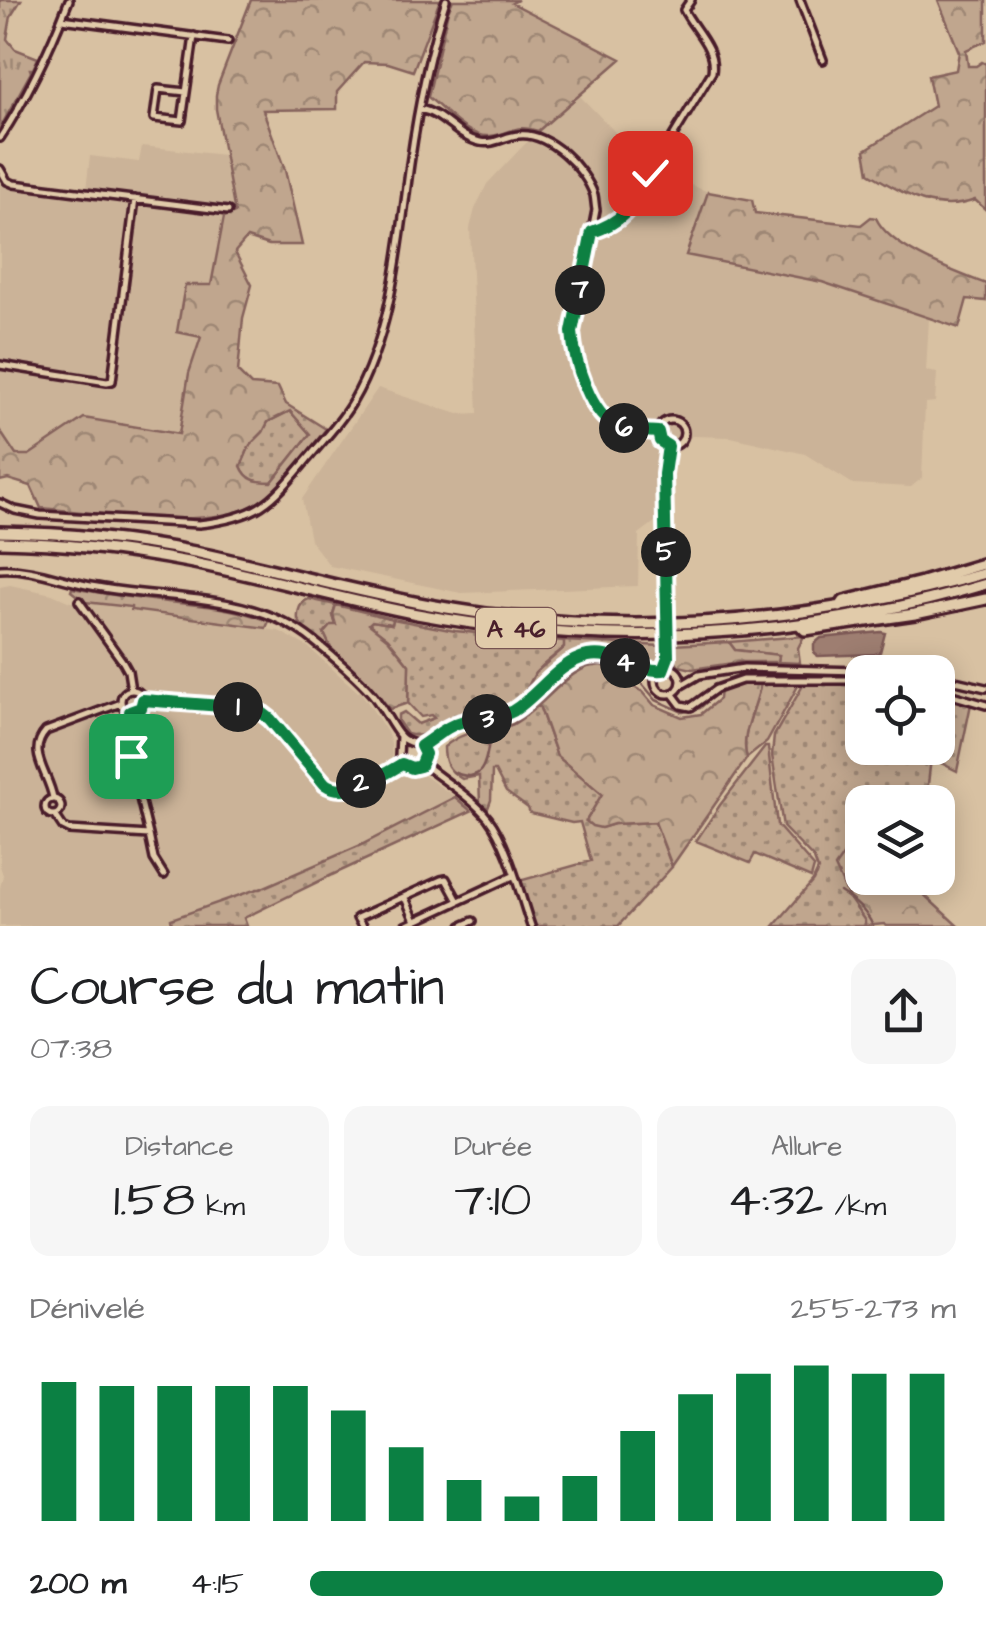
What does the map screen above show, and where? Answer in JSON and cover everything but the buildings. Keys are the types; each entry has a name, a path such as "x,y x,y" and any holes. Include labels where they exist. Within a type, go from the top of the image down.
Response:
{"highway":[{"name":"A 46","path":"0,532 133,542 208,555 417,603 597,624 774,617 840,608 986,573"},
{"name":"A 46","path":"0,542 161,557 411,613 596,634 660,635 798,624 889,609 986,584"},
{"path":"840,608 844,600 986,564"},
{"path":"798,624 805,630 861,623 983,600"}],"street":[{"path":"0,138 39,73 70,0"},
{"path":"0,503 40,515 199,524 255,512 275,498 352,404 371,361 396,272 418,108 446,0"},
{"path":"592,232 613,224 628,209 712,72 710,51 684,10 691,0"},
{"path":"800,0 823,60"},
{"path":"62,18 228,40"},
{"path":"186,92 158,89 154,118 182,121 194,36"},
{"path":"418,108 433,112 477,142 533,136 576,163 594,194 596,210 572,332 580,368 596,410 606,420 618,427 658,432"},
{"path":"0,169 6,180 14,184 228,211"},
{"path":"0,186 6,180"},
{"path":"0,365 112,381 135,199"},
{"path":"666,420 678,422 684,432 681,441 668,446 660,441 658,432 666,420"},
{"path":"668,446 664,474 668,653 680,686"},
{"path":"0,569 22,570 101,588 228,602 272,616 312,639 342,664 372,694 400,736 421,746 425,754 422,763 412,768 402,764 350,788 332,789 261,712 143,700"},
{"path":"79,601 128,670 131,690"},
{"path":"656,682 668,653"},
{"path":"421,746 456,724 509,713 580,659 601,656 640,668 699,675 755,668 845,670"},
{"path":"640,668 660,690 672,693 681,705 691,707 716,690 742,680 845,680"},
{"path":"672,693 699,675"},
{"path":"955,681 986,688"},
{"path":"131,690 143,700 141,708 130,712 122,703 124,694 131,690"},
{"path":"955,696 986,706"},
{"path":"55,815 61,804 53,798 36,749 39,739 63,724 122,703"},
{"path":"130,712 132,765 154,859 164,874"},
{"path":"400,736 402,764"},
{"path":"399,752 409,742"},
{"path":"422,763 490,820 503,845 531,926"},
{"path":"53,798 44,808 69,830 149,834"},
{"path":"405,926 514,876"},
{"path":"362,926 358,918 446,880 458,902"},
{"path":"402,898 420,922"},
{"path":"463,926 474,922"}],"shaded area":[{"path":"578,94 649,167 708,192 687,255 822,282 929,319 926,371 937,373 935,402 925,403 922,478 911,487 853,484 805,454 731,437 692,436 675,451 662,450 660,518 639,534 638,586 461,593 330,566 310,540 302,499 378,388 458,414 478,413 470,228 475,209 487,184"},
{"path":"142,146 224,155 235,213 224,218 211,286 186,285 202,337 189,373 179,435 84,418 29,455 15,455 0,431 0,166 11,181 86,190 90,156 139,162"},
{"path":"10,585 70,602 132,607 279,631 308,647 360,691 387,732 392,758 402,772 422,774 455,797 361,845 260,889 158,925 0,926 0,587"},
{"path":"885,633 880,652 875,654 818,656 814,644 821,638"}],"green space":[{"path":"0,0 21,0 11,16 7,39 15,49 38,58 0,128"},
{"path":"251,0 440,0 413,71 388,63 364,62 337,92 337,109 263,110 285,170 302,245 269,245 247,238 235,252 252,285 243,318 238,372 251,385 278,387 286,404 326,429 305,456 264,500 217,516 156,518 41,508 31,486 8,479 0,481 0,431 16,455 29,455 84,418 179,434 189,373 201,337 177,332 185,285 211,285 224,217 235,213 216,109 218,85","holes":["290,411 310,434 272,482 253,480 243,471 241,466 250,445 268,422"]},
{"path":"453,0 518,0 512,3 621,59 538,131 518,129 490,136 473,133 428,97"},
{"path":"938,0 986,0 986,41 966,50 968,66 986,64 986,210 975,200 946,205 919,200 869,173 865,150 934,106 928,76 956,70 959,52"},
{"path":"708,192 752,200 755,213 861,225 871,217 876,218 883,229 909,249 986,284 986,301 967,299 959,328 822,282 686,255"},
{"path":"290,411 310,434 272,482 249,478 241,466 250,445 268,422"},
{"path":"72,588 219,608 269,621 266,628 131,610 85,602"},
{"path":"309,599 336,605 336,625 324,633 331,648 306,631 298,620 300,607"},
{"path":"336,605 393,619 392,624 369,624 388,639 409,665 408,703 390,709 331,648 324,633 336,625"},
{"path":"393,619 455,631 564,641 565,647 538,670 521,698 512,705 457,717 425,734 407,734 398,715 404,712 418,724 434,718 421,717 408,703 409,665 388,639 369,624 392,624"},
{"path":"804,636 798,648 800,663 778,662 779,655 735,650 729,642"},
{"path":"564,641 662,646 661,664 608,651 584,652 563,663 526,694 535,673 564,648"},
{"path":"729,642 735,650 779,655 778,662 740,662 692,669 679,666 673,657 672,645"},
{"path":"604,663 632,681 632,686 654,705 682,717 701,714 719,699 720,689 739,682 761,682 747,730 747,758 672,866 655,822 601,828 586,821 602,794 557,756 539,705 577,673"},
{"path":"761,682 799,684 767,742 747,758 747,730"},
{"path":"805,682 845,682 845,765 930,765 928,785 845,785 845,895 866,921 865,926 774,926 818,870 814,859 783,827 772,755 774,736"},
{"path":"955,699 971,704 957,771 945,765 955,765"},
{"path":"539,705 557,756 603,794 586,821 601,828 655,822 672,867 618,926 535,926 519,881 591,861 580,822 530,813 506,792 495,771 488,808 480,804 479,776 462,779 446,762 444,747 453,740 513,724"},
{"path":"765,747 777,825 814,867 811,878 755,854 750,863 696,841"},
{"path":"455,797 471,811 244,918 247,926 172,926 171,919 260,889 361,845"},
{"path":"845,853 845,889 835,867"},
{"path":"848,895 924,895 958,926 865,926"}],"waterway":[{"path":"453,772 465,776 480,772 491,730 513,724 584,667 602,665 639,680 656,700 683,712 700,708 714,695"},
{"path":"840,892 859,906 873,926"}],"route":[{"path":"131,756 130,712 141,708 143,700 248,708 270,719 325,784 344,790 402,764 420,766 425,754 421,746 447,728 509,713 580,659 601,656 640,668 663,670 668,657 664,474 668,446 660,441 658,432 618,427 596,410 572,332 592,232 622,217 650,173"}]}
